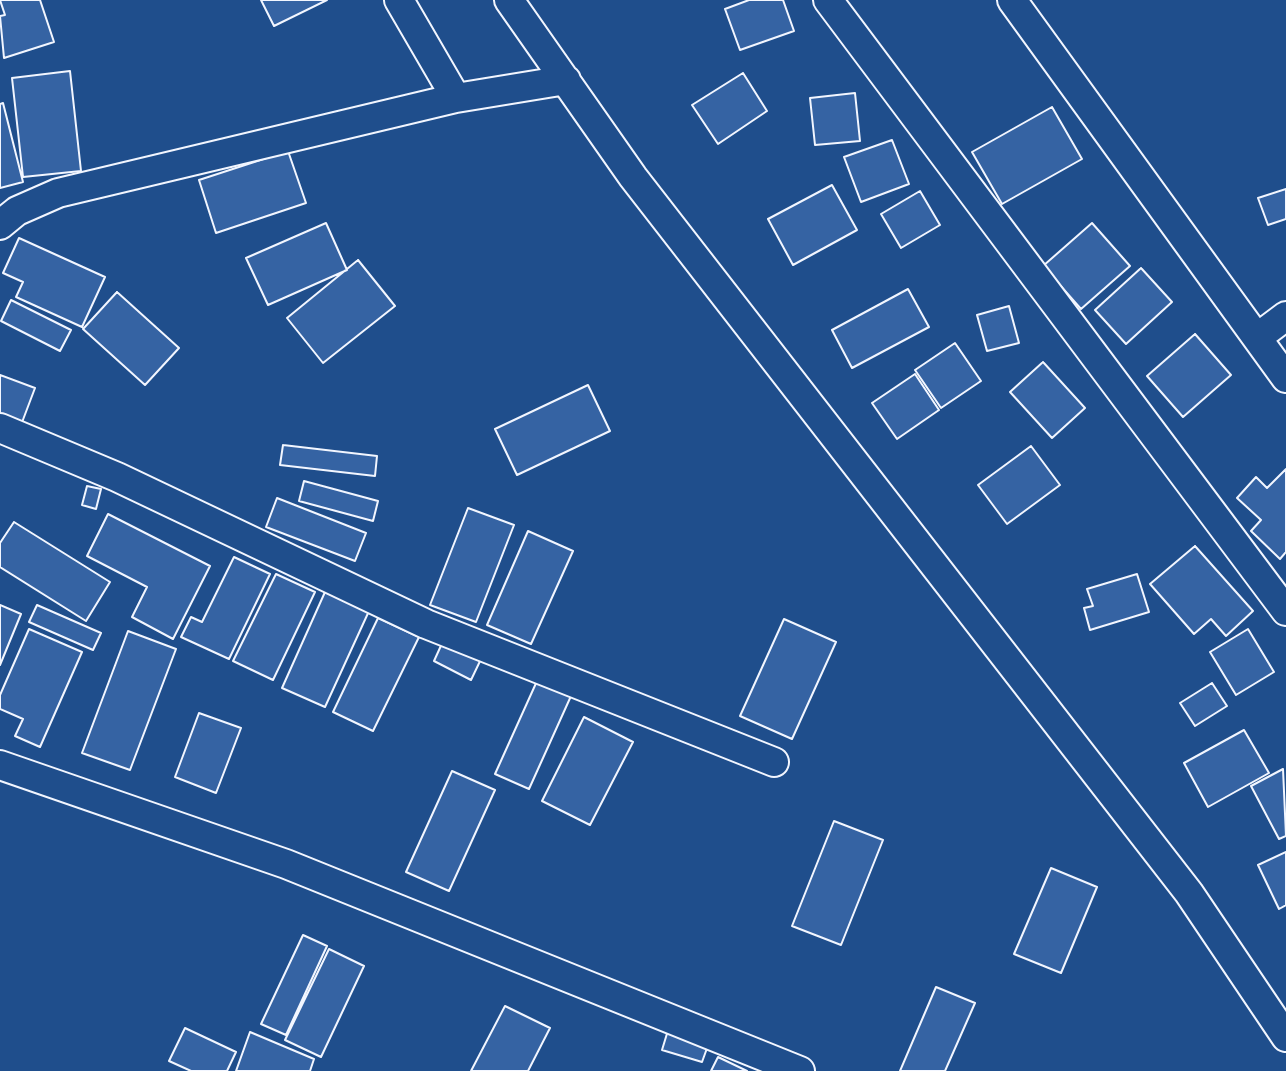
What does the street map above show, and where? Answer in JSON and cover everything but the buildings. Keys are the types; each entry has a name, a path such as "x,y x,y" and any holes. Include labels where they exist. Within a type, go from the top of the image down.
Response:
{"street":[{"path":"399,0 456,98"},
{"path":"509,0 633,177 1189,893 1286,1037"},
{"path":"828,0 1286,611"},
{"path":"1012,0 1286,378"},
{"path":"0,225 17,211 58,193 456,98 566,80"},
{"path":"1258,337 1286,316"},
{"path":"0,428 117,477 426,624 774,762"},
{"path":"0,765 286,864 800,1071"}]}
